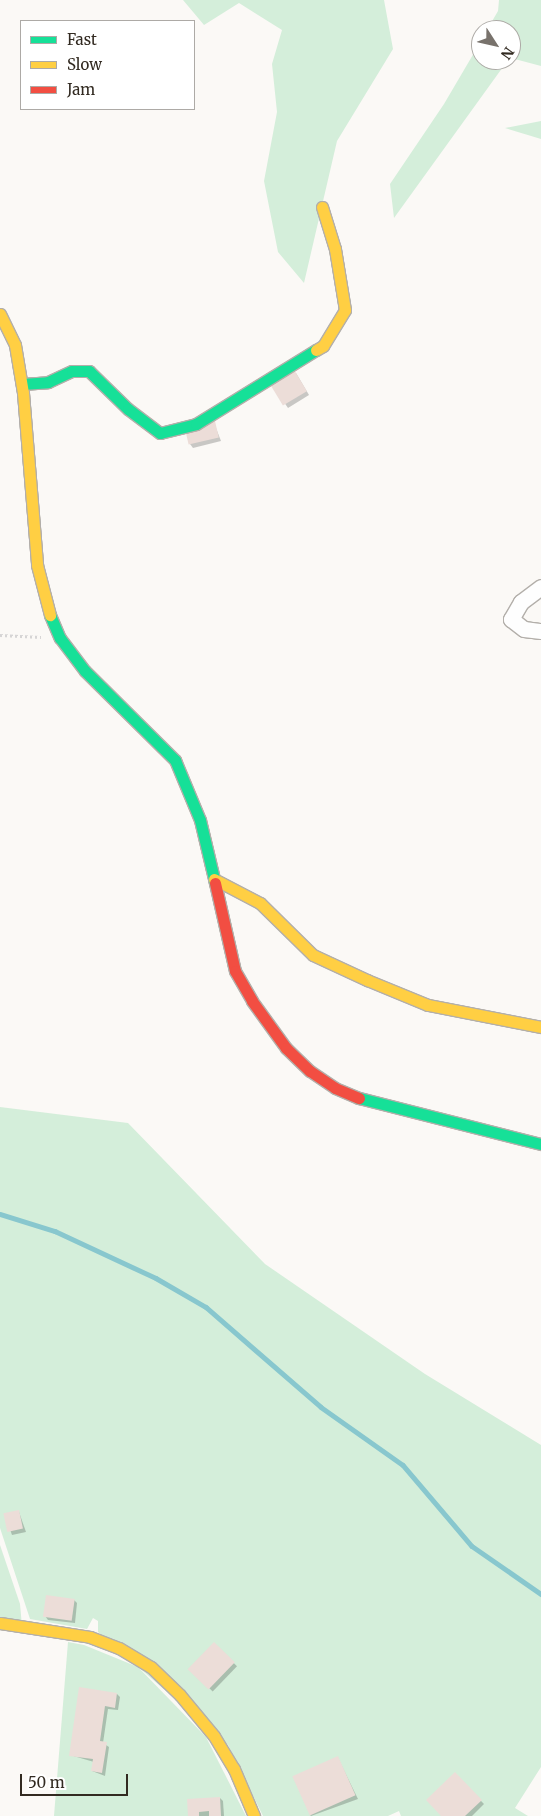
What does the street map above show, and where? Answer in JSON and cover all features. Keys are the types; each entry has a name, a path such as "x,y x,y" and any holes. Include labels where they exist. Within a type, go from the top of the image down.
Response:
{"street":[{"path":"22,384 48,382 72,371 90,371 128,409 160,434 196,424 323,346 345,310 335,249 322,207"},
{"path":"0,314 15,345 22,384 37,565 46,607 60,638 85,671 175,760 200,820 235,970 269,1026 310,1071 335,1088 361,1099 541,1144"},
{"path":"541,587 521,602 511,618 517,626 541,631"},
{"path":"214,879 260,903 314,955 367,980 428,1005 541,1027"},
{"path":"0,1623 90,1636 131,1655 150,1667 180,1695 214,1736 234,1769 254,1816"}],"path":[{"path":"0,636 60,638"}],"green space":[{"path":"183,0 384,0 393,49 337,141 304,283 278,252 264,181 277,112 272,64 282,30 239,3 204,25"},
{"path":"499,0 541,0 541,66 521,61 521,20 493,20 498,11"},
{"path":"471,58 471,70 501,70 394,218 390,184 444,104"},
{"path":"541,121 541,139 505,128"},
{"path":"0,1107 128,1123 265,1264 425,1374 541,1445 541,1767 515,1808 528,1816 401,1816 399,1811 388,1816 263,1816 228,1745 98,1632 98,1621 93,1618 87,1629 30,1619 0,1528"},
{"path":"0,1545 20,1604 22,1626 0,1623"},
{"path":"68,1642 84,1645 138,1667 206,1737 246,1816 54,1816"}],"building":[{"path":"293,368 307,391 283,406 269,382"},
{"path":"215,421 219,438 189,445 185,428"},
{"path":"19,1510 23,1529 7,1532 3,1513"},
{"path":"46,1595 75,1599 72,1621 43,1617"},
{"path":"214,1642 235,1662 208,1689 188,1669"},
{"path":"79,1687 117,1693 115,1708 105,1706 100,1741 107,1742 102,1773 91,1771 93,1759 69,1756"},
{"path":"338,1756 355,1795 310,1816 292,1776"},
{"path":"455,1772 482,1800 465,1816 441,1816 426,1800"},
{"path":"220,1797 221,1816 209,1816 209,1811 199,1812 199,1816 188,1816 187,1799"}],"waterway":[{"path":"0,1214 55,1231 156,1278 206,1307 321,1407 403,1465 472,1546 541,1594"}],"traffic: fast":[{"path":"22,384 48,382 72,371 89,371 128,409 160,433 196,424 316,350"},
{"path":"50,615 60,638 85,671 175,760 200,820 215,883"},
{"path":"359,1098 541,1144"}],"traffic: slow":[{"path":"316,350 323,346 345,310 335,249 322,207"},
{"path":"0,314 15,345 23,393 37,565 50,615"},
{"path":"214,879 260,903 313,955 367,980 428,1005 541,1027"},
{"path":"0,1623 90,1637 119,1648 151,1667 180,1695 214,1736 234,1769 254,1816"}],"traffic: jam":[{"path":"215,883 235,971 252,1001 286,1048 310,1071 335,1088 359,1098"}]}
